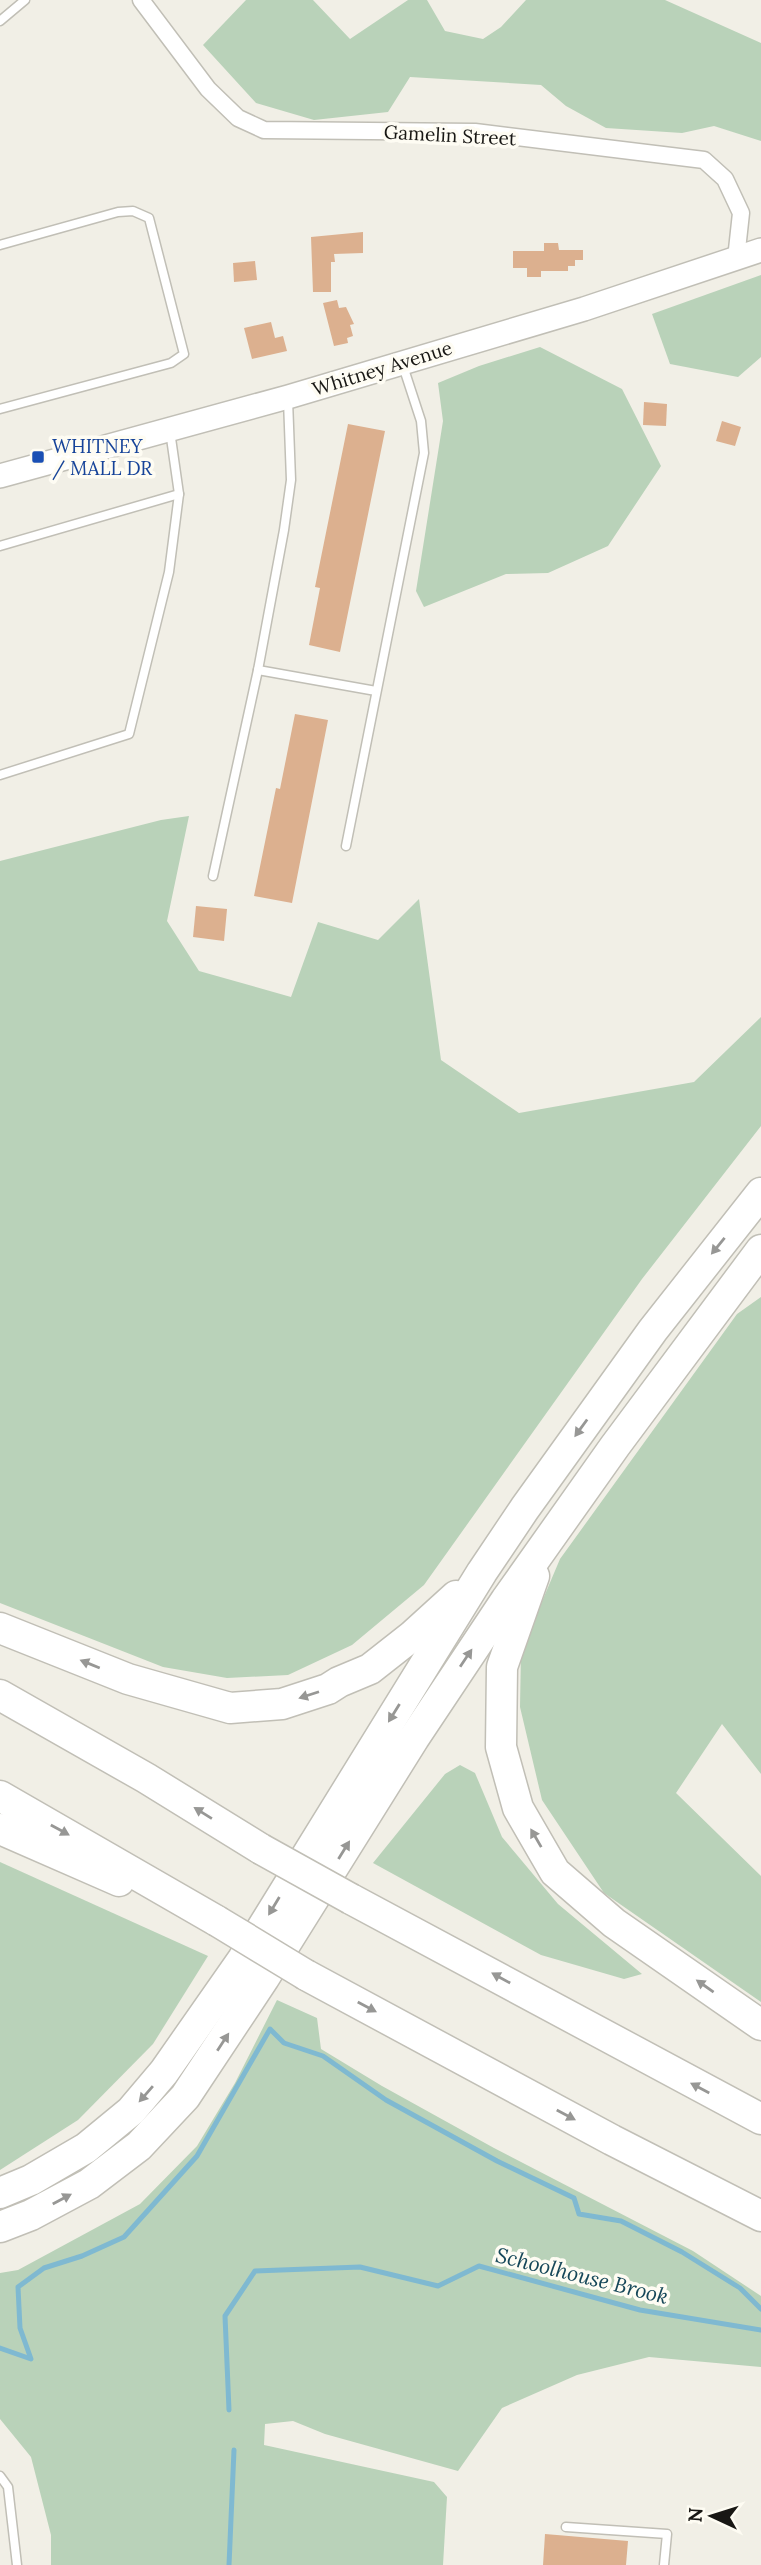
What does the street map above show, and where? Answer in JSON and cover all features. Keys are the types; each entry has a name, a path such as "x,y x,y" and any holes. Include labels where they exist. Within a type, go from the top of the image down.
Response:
{"highway":[{"path":"0,2193 32,2180 86,2148 131,2111 164,2072 243,1959 482,1572 607,1392 761,1193"},
{"path":"0,2227 30,2215 89,2184 139,2146 185,2097 264,1978 440,1698 547,1541 761,1250"},
{"path":"547,1541 502,1667 501,1747 518,1808 555,1872 614,1923 761,2025"},
{"path":"0,1628 128,1679 230,1708 282,1704 328,1689 370,1669 412,1636 482,1572"},
{"path":"0,1695 146,1778 261,1849 761,2119"},
{"path":"0,1797 217,1920 306,1975 612,2140 761,2216"},
{"path":"0,1829 61,1857 217,1920"}],"main road":[{"name":"Whitney Avenue","path":"0,476 288,397 584,309 761,250"}],"street":[{"name":"Gamelin Street","path":"141,0 208,89 238,118 264,130 475,132 704,160 724,179 741,213 736,258"}],"lane":[{"path":"0,22 25,0"},
{"path":"0,245 118,212 133,211 149,218 184,354 171,363 0,409"},
{"path":"346,846 425,453 421,421 402,362"},
{"path":"213,876 258,670 291,480 288,397"},
{"path":"0,775 130,734 169,572 179,494 170,429"},
{"path":"0,546 179,494"},
{"path":"258,670 376,691"},
{"path":"0,2476 8,2487 17,2565"},
{"path":"566,2527 667,2534 664,2565"}],"green space":[{"path":"246,0 313,0 350,39 408,0 427,0 445,31 483,39 501,27 526,0 665,0 761,43 761,141 714,126 682,133 606,128 566,106 541,85 410,77 388,112 314,120 256,103 203,45"},
{"path":"761,275 761,357 738,377 670,364 652,314"},
{"path":"540,347 622,389 661,466 608,546 548,573 506,574 424,607 416,591 443,421 438,383 479,366"},
{"path":"189,816 167,921 199,971 291,997 318,922 378,940 419,899 441,1060 519,1113 694,1082 761,1017 761,1126 642,1279 424,1585 352,1645 288,1675 227,1678 163,1667 0,1603 0,861 161,820"},
{"path":"761,1297 761,1774 722,1724 676,1793 761,1876 761,2002 604,1893 542,1800 520,1707 521,1651 560,1559 737,1314"},
{"path":"460,1765 475,1773 502,1837 558,1904 642,1974 624,1979 541,1955 373,1863 445,1774"},
{"path":"0,1862 208,1956 153,2044 78,2120 0,2170"},
{"path":"277,2000 317,2018 321,2049 494,2148 693,2251 761,2296 761,2367 649,2357 577,2375 502,2408 458,2471 325,2434 293,2421 265,2424 264,2445 434,2482 447,2497 443,2565 51,2565 51,2535 31,2457 0,2419 0,2273 18,2270 140,2204 197,2146 235,2083"}],"building":[{"path":"363,232 363,253 334,254 335,262 331,262 331,292 313,292 311,237"},
{"path":"544,243 558,243 559,250 583,250 583,260 575,260 575,266 568,266 568,271 541,271 541,277 527,277 527,268 513,268 513,251 544,251"},
{"path":"255,261 257,280 234,282 233,263"},
{"path":"337,300 339,308 346,307 354,324 350,325 353,336 347,338 348,343 334,346 323,303"},
{"path":"271,322 275,338 283,336 287,351 252,359 244,328"},
{"path":"644,402 667,404 666,426 643,425"},
{"path":"722,421 741,427 735,446 716,441"},
{"path":"348,424 385,431 340,652 309,645 320,588 315,587"},
{"path":"295,714 328,720 292,903 254,896 276,788 280,789"},
{"path":"196,906 227,909 224,941 193,937"},
{"path":"545,2534 628,2541 626,2565 543,2565"}],"waterway":[{"path":"0,2348 31,2359 20,2328 18,2287 44,2268 82,2256 124,2237 197,2156 270,2029 284,2043 323,2056 386,2100 497,2161 574,2198 579,2214 621,2221 682,2252 740,2288 761,2309"},
{"name":"Schoolhouse Brook","path":"229,2410 225,2316 255,2271 360,2267 438,2286 479,2266 640,2310 761,2330"},
{"name":"Schoolhouse Brook","path":"229,2565 234,2450"}],"place":[{"name":"WHITNEY / MALL DR","path":"38,457"}]}
